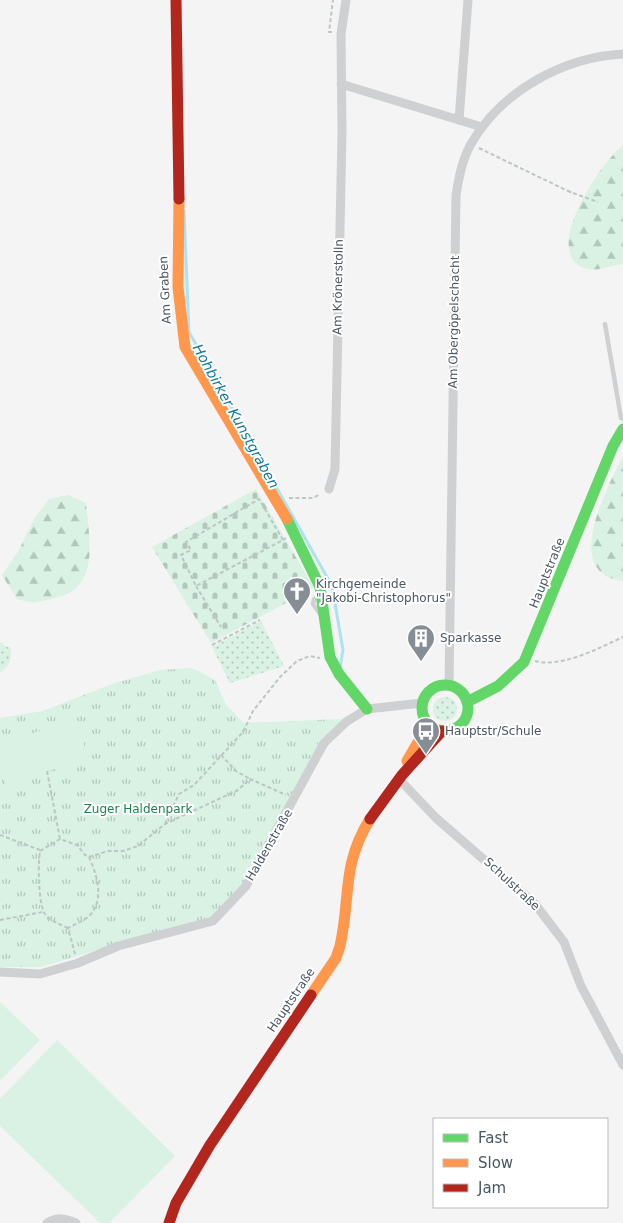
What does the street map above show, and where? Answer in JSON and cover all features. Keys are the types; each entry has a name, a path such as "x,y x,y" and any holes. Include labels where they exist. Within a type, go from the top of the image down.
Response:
{"street":[{"name":"Am Graben","path":"176,0 179,187 176,248 178,320 185,347 294,534 317,578 323,592 327,623 326,640 332,662 336,671 367,709"},
{"name":"Am Krönerstolln","path":"329,489 335,469 342,84 341,34 346,0"},
{"path":"459,120 468,0"},
{"name":"Am Obergöpelschacht","path":"449,686 456,195 465,157 482,127 525,87 557,70 584,59 623,54"},
{"path":"342,84 482,127"},
{"name":"Hauptstraße","path":"467,702 484,696 501,685 516,672 526,658 613,446 623,429"},
{"path":"449,686 461,692 467,702 467,715 454,730 442,731 428,725 422,714 422,703 426,694 433,688 449,686"},
{"name":"Haldenstraße","path":"0,972 40,974 78,963 118,946 212,922 246,886 324,743 346,722 367,709 422,703"},
{"name":"Hauptstraße","path":"169,1223 176,1203 210,1145 336,958 342,943 345,927 349,865 357,840 399,778 428,725"},
{"name":"Hauptstraße","path":"399,778 442,731"},
{"name":"Schulstraße","path":"399,778 436,818 512,882 546,917 564,942 581,986 623,1065"},
{"path":"47,1223 54,1219 63,1218 76,1223"}],"lane":[{"path":"605,324 621,418 623,419"}],"path":[{"path":"471,144 546,182 598,202"},
{"path":"567,190 572,193"},
{"path":"285,498 314,498 329,489"},
{"path":"221,628 196,586 181,555 191,550 186,542 259,499 283,540"},
{"path":"196,586 294,534"},
{"path":"291,591 317,578"},
{"path":"212,646 260,620"},
{"path":"526,658 542,663 581,656 623,637"},
{"path":"165,824 179,794 194,785 243,732 253,711 280,678 298,661 310,656 332,662"},
{"path":"221,755 236,771 294,800"},
{"path":"47,771 60,839"},
{"path":"89,857 108,851 123,851 138,846 165,824 238,790 250,779"},
{"path":"0,835 40,850 60,839 77,845 84,855 89,857 96,872 98,900 90,916 68,928"},
{"path":"40,850 37,866 43,912 54,922 68,928"},
{"path":"0,920 43,912"},
{"path":"68,928 78,963"}],"green space":[{"path":"623,146 623,264 589,269 574,262 569,248 571,230 578,209 589,189 601,170"},
{"path":"623,456 623,581 604,575 594,563 591,546 600,507"},
{"path":"256,489 314,588 211,643 152,547"},
{"path":"68,495 86,503 90,546 86,573 80,584 70,593 40,601 27,602 17,599 2,575 19,550 34,519 49,499"},
{"path":"261,621 284,666 230,683 212,647"},
{"path":"0,642 11,649 11,657 9,663 0,673"},
{"name":"Zuger Haldenpark","path":"192,668 215,680 226,705 244,723 342,719 320,740 244,883 210,919 41,967 0,967 0,718 43,711 112,684 160,670"},
{"path":"445,697 454,700 457,709 454,718 445,721 436,718 433,709 436,700"},
{"path":"76,719 88,758 6,785 0,766 0,744"},
{"path":"0,1002 40,1040 0,1081"},
{"path":"57,1040 175,1156 109,1223 100,1223 0,1126 0,1099"}],"waterway":[{"name":"Hohbirker Kunstgraben","path":"184,211 189,332 332,586 343,650 340,668"}],"traffic: fast":[{"path":"467,702 498,686 524,662 613,446 623,429"},
{"path":"287,519 320,587 330,657 339,674 367,709"},
{"path":"441,685 449,685 458,689 464,695 468,708 464,721 458,727 449,731 441,731 432,727 426,721 422,712 422,704 426,695 432,689 441,685"}],"traffic: slow":[{"path":"179,199 178,287 185,347 287,519"},
{"path":"407,761 428,725"},
{"path":"311,995 336,958 343,928 351,867 361,836 370,819"}],"traffic: jam":[{"path":"176,0 179,199"},
{"path":"370,819 402,775 442,731"},
{"path":"169,1223 176,1203 210,1145 311,995"}],"place":[{"name":"Kirchgemeinde \"Jakobi-Christophorus\"","path":"297,615"},
{"name":"Sparkasse","path":"421,662"},
{"name":"Hauptstr/Schule","path":"426,755"}]}
